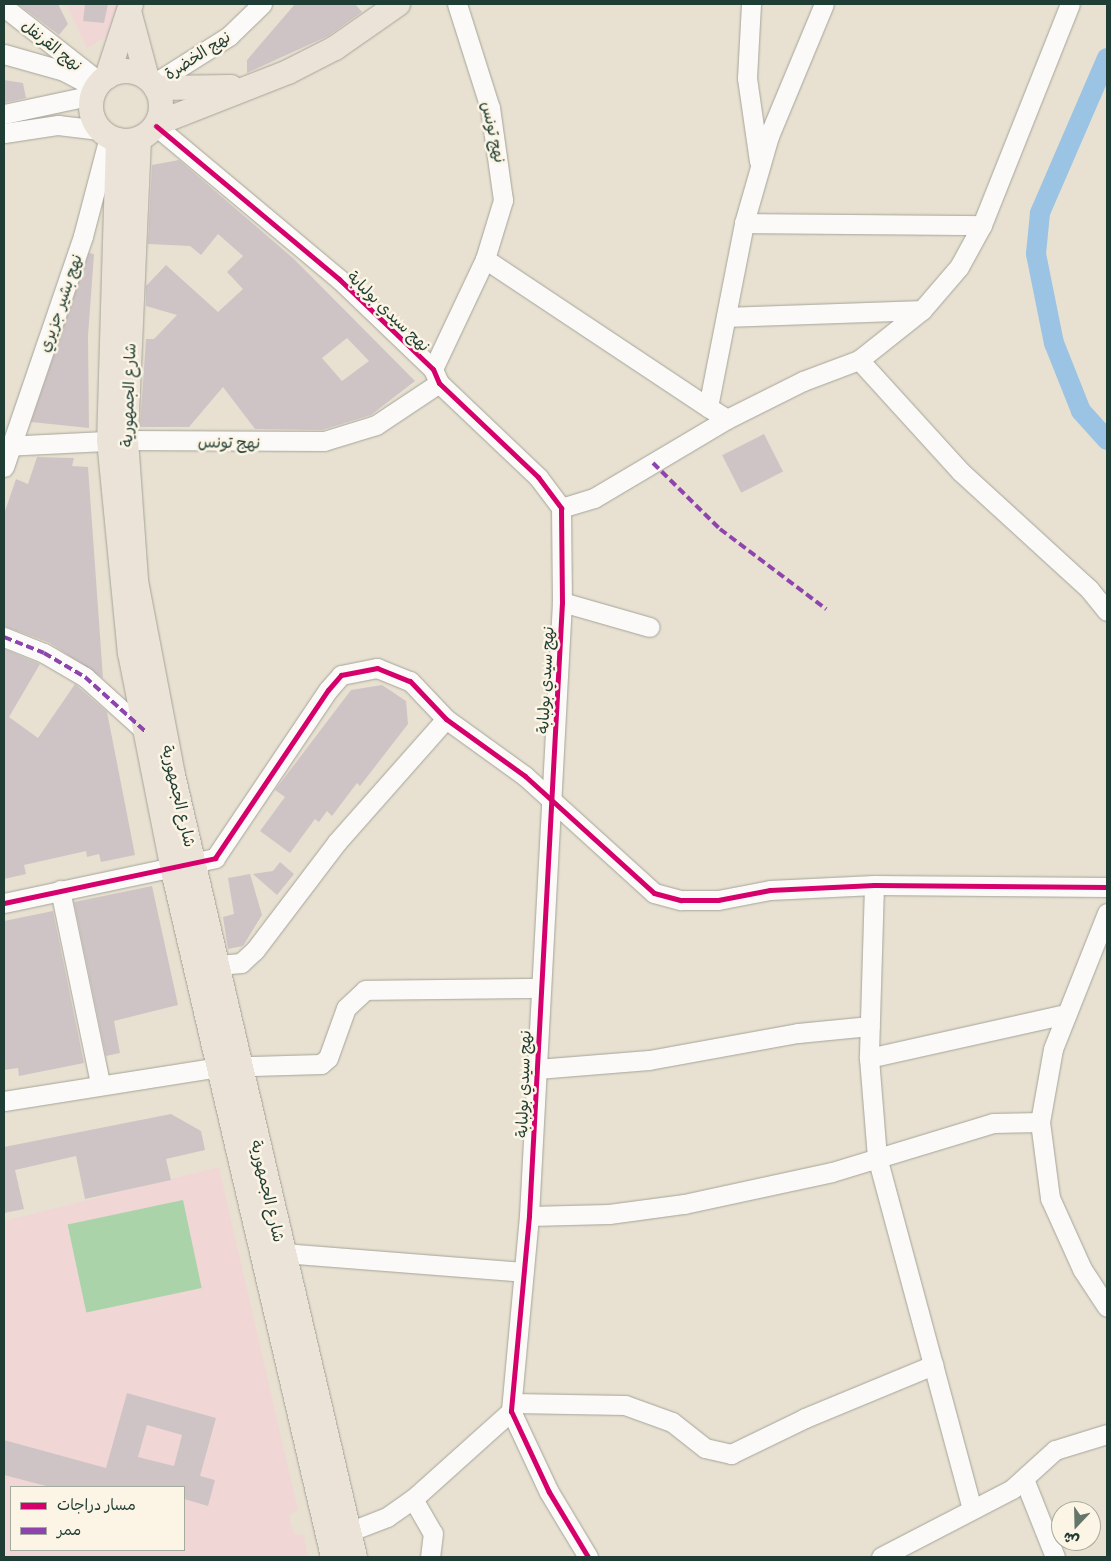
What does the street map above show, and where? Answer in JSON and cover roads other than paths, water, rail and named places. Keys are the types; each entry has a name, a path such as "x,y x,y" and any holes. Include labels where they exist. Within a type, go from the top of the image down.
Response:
{"main road":[{"path":"130,132 245,87 335,48 398,4"},
{"path":"130,10 152,83 161,100 130,132"},
{"path":"130,10 92,107 130,132"},
{"path":"100,86 127,72 152,83 245,87"},
{"name":"شارع الجمهورية","path":"130,132 117,440 122,597 145,732 172,866 283,1253 337,1543"},
{"name":"شارع الجمهورية","path":"117,440 136,581 173,775 218,965 229,1066 337,1543 355,1557"}],"street":[{"name":"نهج الخضرة","path":"152,83 229,36 262,4"},
{"name":"نهج تونس","path":"8,444 117,440 324,441 376,425 436,376 485,259 503,200 504,180 490,108 457,4"},
{"path":"751,4 747,78 759,165"},
{"path":"708,407 744,223 759,165 824,4"},
{"path":"561,508 594,498 726,419 803,380 859,360 922,310 959,267 982,225 1070,4"},
{"name":"نهج القرنفل","path":"4,7 100,86"},
{"path":"4,54 35,61 100,86"},
{"path":"4,114 100,86"},
{"path":"4,134 58,125 130,132"},
{"name":"نهج سيدي بولبابة","path":"130,132 270,218 436,376 538,477 561,508 562,602 539,988 537,1070 529,1216 512,1407"},
{"name":"نهج بشير جزيري","path":"4,467 8,444 83,236 130,132"},
{"path":"744,223 982,225"},
{"path":"485,259 726,419"},
{"path":"726,317 922,310"},
{"path":"859,360 961,472 1089,589 1107,611"},
{"path":"562,602 650,627"},
{"path":"4,637 52,657 84,677 145,732"},
{"path":"4,903 172,866 206,862 222,852 341,675 358,669 395,672 410,681 446,719 550,798 654,893 681,900 718,900 770,890 874,885 1107,887"},
{"path":"218,965 241,963 255,950 337,842 446,719"},
{"path":"874,885 869,1058 877,1157 972,1508"},
{"path":"60,890 100,1084"},
{"path":"1107,913 1053,1050 1040,1122 1050,1198 1082,1269 1107,1307"},
{"path":"4,1101 100,1084 229,1066 325,1062 346,1008 365,990 539,988"},
{"path":"869,1058 1066,1014"},
{"path":"537,1070 649,1060 798,1033 870,1026"},
{"path":"529,1216 608,1214 684,1204 773,1186 993,1123 1040,1122"},
{"path":"283,1253 523,1272"},
{"path":"337,1543 387,1517 413,1498 512,1407 625,1405 672,1422 705,1448 731,1454 805,1418 933,1365"},
{"path":"512,1407 549,1492 588,1557"},
{"path":"881,1557 972,1508 993,1501 1024,1479 1035,1464 1055,1450 1107,1434"},
{"path":"1024,1479 1055,1557"},
{"path":"413,1498 432,1533 430,1557"}],"waterway":[{"path":"1107,58 1040,213 1036,254 1054,343 1081,411 1107,440"}]}
